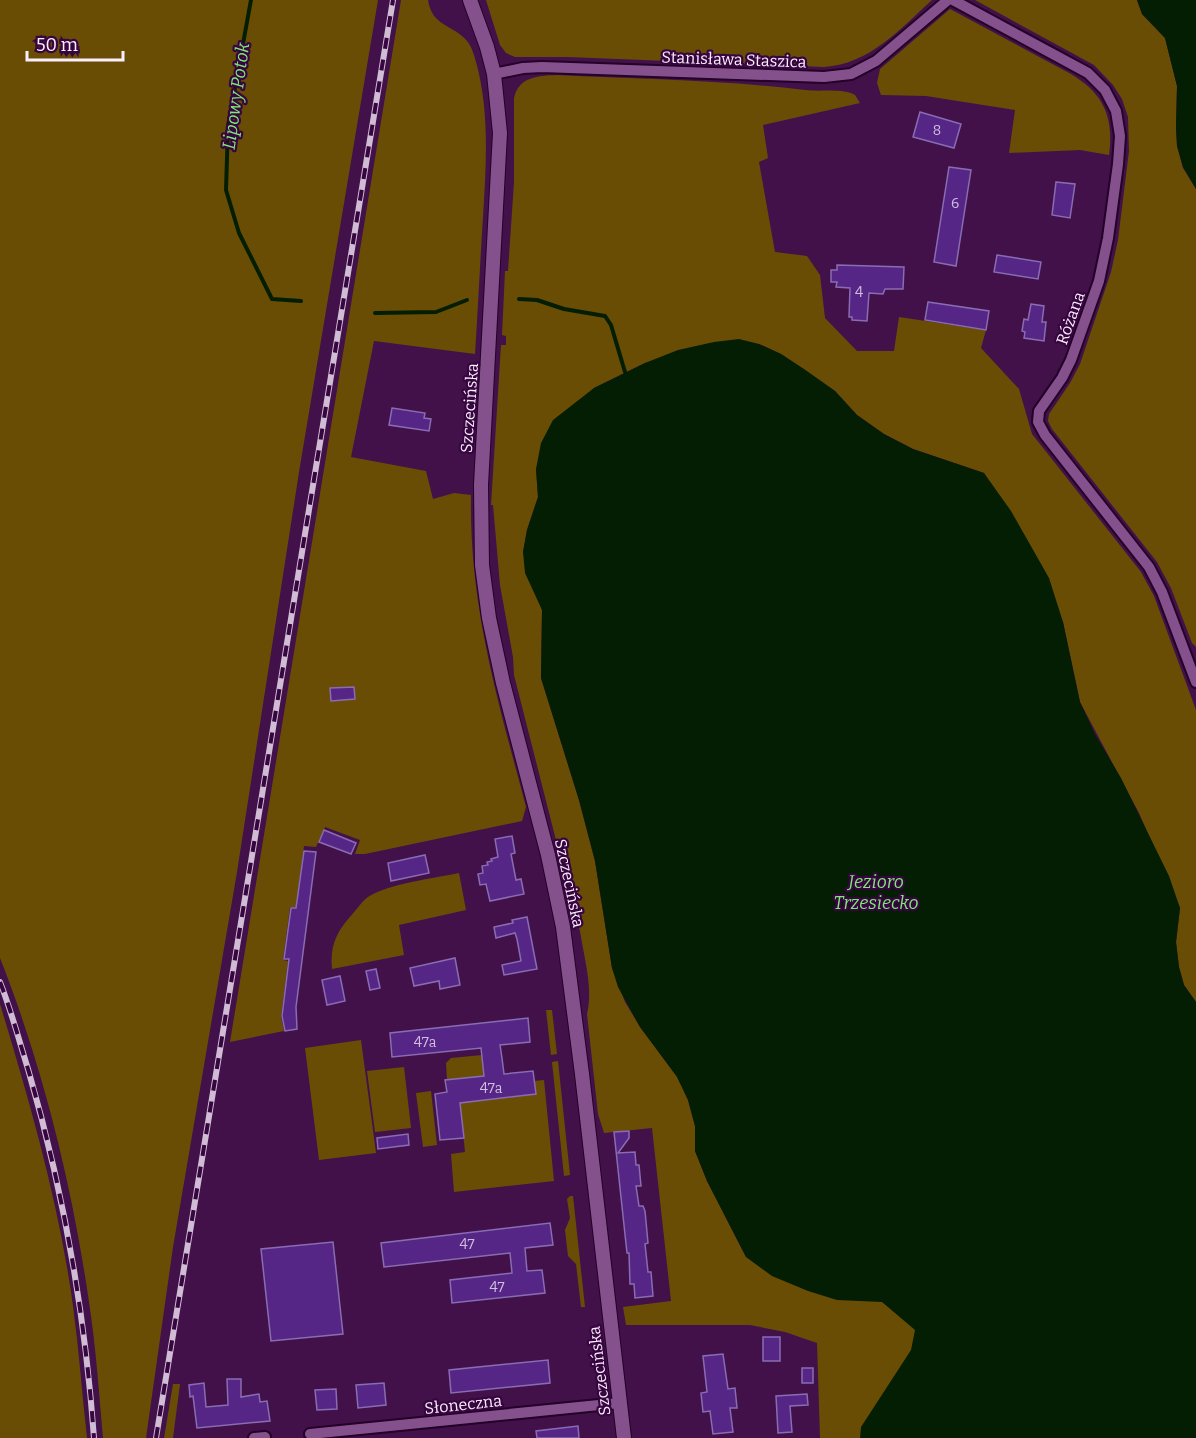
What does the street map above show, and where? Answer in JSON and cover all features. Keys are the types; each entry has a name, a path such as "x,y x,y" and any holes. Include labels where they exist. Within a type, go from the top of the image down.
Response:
{"street":[{"name":"Szczecińska","path":"470,0 494,74 501,133 480,512 486,597 503,682 546,844 563,927 624,1438"},
{"name":"Stanisława Staszica","path":"494,74 542,66 779,77 844,75 862,69 886,54 948,0"},
{"name":"Różana","path":"953,0 1088,73 1105,90 1116,111 1120,127 1119,150 1108,238 1099,281 1075,350 1062,378 1041,407 1038,422 1047,438 1149,567 1162,592 1196,680"},
{"name":"Słoneczna","path":"310,1434 618,1402"}],"shaded area":[{"path":"0,0 378,0 299,472 237,872 173,1247 146,1438 103,1438 91,1319 65,1170 30,1041 0,958"},
{"path":"401,0 428,0 430,9 438,20 469,43 480,81 485,120 486,159 475,354 374,341 351,457 426,471 433,499 454,493 471,495 475,576 480,615 496,691 526,807 522,821 365,854 355,854 360,840 325,827 316,847 304,846 296,907 290,907 283,960 288,961 281,1017 284,1031 230,1042"},
{"path":"486,0 932,0 896,33 870,52 841,64 824,67 515,57 506,53 500,45"},
{"path":"975,0 1137,0 1142,14 1165,38 1177,86 1177,146 1183,168 1196,189 1196,647 1192,643 1171,588 1157,562 1048,421 1049,414 1080,364 1111,272 1118,240 1129,151 1128,117 1122,99 1113,85 1094,65"},
{"path":"950,9 1071,74 1092,90 1099,98 1108,118 1109,155 1080,150 1009,153 1015,110 926,96 881,95 877,83 880,69"},
{"path":"557,75 712,82 811,91 838,91 855,95 860,103 763,125 768,158 759,162 775,252 807,256 820,275 825,318 857,351 894,351 899,317 986,330 981,348 1019,389 1032,434 1141,572 1154,596 1196,710 1196,1002 1184,985 1179,967 1176,942 1180,908 1139,813 1080,702 1063,622 984,473 913,449 884,434 857,415 835,391 781,354 759,344 645,363 594,388 536,469 538,497 527,530 523,552 542,610 541,678 579,800 595,861 612,968 625,1002 640,1027 677,1076 688,1100 695,1126 695,1151 707,1181 746,1257 926,1295 904,1438 820,1438 817,1343 785,1332 750,1325 626,1325 623,1307 671,1301 652,1128 604,1133 598,1114 587,1014 589,985 575,903 558,848 514,675 500,585 493,505 491,505 501,345 506,345 506,336 502,335 505,271 508,271 514,182 514,98 520,85 525,81"},
{"path":"459,873 466,910 399,925 404,955 332,969 332,954 337,936 344,924 368,897 387,888"},
{"path":"0,1004 33,1116 60,1229 73,1306 87,1438 0,1438"},
{"path":"546,1010 552,1010 557,1054 551,1055"},
{"path":"361,1040 376,1153 319,1160 305,1048"},
{"path":"482,1055 484,1076 447,1080 446,1063 451,1058"},
{"path":"558,1061 570,1175 564,1176 552,1062"},
{"path":"404,1067 411,1128 375,1132 367,1071"},
{"path":"544,1080 554,1181 454,1192 451,1154 465,1152 460,1103 535,1094 534,1081"},
{"path":"431,1091 437,1145 423,1147 416,1093"},
{"path":"573,1196 585,1307 581,1307 576,1264 568,1256 565,1230 570,1218 567,1199"},
{"path":"173,1384 180,1384 173,1438 164,1438"}],"water":[{"path":"1137,0 1196,0 1196,189 1183,167 1177,146 1177,86 1165,38 1142,14"},
{"name":"Jezioro Trzesiecko","path":"739,339 759,344 781,354 804,369 835,391 857,415 884,434 913,449 984,473 1011,511 1049,578 1063,622 1080,702 1095,734 1121,778 1169,876 1180,908 1176,942 1179,967 1184,985 1196,1002 1196,1438 860,1438 861,1427 911,1350 915,1330 882,1302 837,1300 808,1291 772,1276 746,1257 707,1181 695,1151 695,1126 688,1100 677,1077 640,1027 618,987 612,968 595,861 579,800 541,678 542,610 525,573 523,552 527,530 538,497 536,469 541,443 553,420 594,388 678,350"}],"building":[{"path":"920,112 961,124 954,148 913,137"},
{"path":"949,167 971,170 956,266 934,262"},
{"path":"1056,182 1075,184 1070,218 1052,215"},
{"path":"997,255 1041,262 1038,279 994,272"},
{"path":"837,265 904,267 903,289 885,289 883,294 869,293 867,321 852,320 852,317 849,317 850,288 836,287 837,282 831,282 831,270 837,270"},
{"path":"928,302 989,311 986,330 925,320"},
{"path":"1031,304 1044,306 1042,322 1046,322 1044,341 1024,338 1025,332 1022,331 1024,319 1028,320"},
{"path":"392,408 425,413 424,418 431,419 429,431 389,425"},
{"path":"354,687 355,699 331,701 330,688"},
{"path":"324,830 356,843 351,854 319,842"},
{"path":"512,836 515,853 511,854 516,880 521,879 524,894 490,901 486,884 480,885 478,874 483,873 482,866 488,865 487,862 498,857 495,839"},
{"path":"304,851 316,852 296,1007 297,1029 285,1031 282,1016 289,959 284,959 291,908 296,908"},
{"path":"425,855 429,873 391,881 388,863"},
{"path":"527,917 537,969 504,975 502,965 521,961 517,939 515,933 496,938 494,927"},
{"path":"455,958 460,985 440,989 439,981 414,986 410,968"},
{"path":"376,969 380,988 370,990 366,971"},
{"path":"340,976 345,1001 327,1005 322,980"},
{"path":"528,1018 530,1042 500,1045 504,1074 533,1071 536,1094 460,1103 464,1138 440,1140 435,1094 447,1092 445,1080 484,1076 481,1048 392,1057 390,1033"},
{"path":"629,1131 629,1138 618,1153 635,1152 636,1165 639,1165 641,1186 636,1186 639,1206 643,1206 645,1211 648,1243 645,1244 653,1296 635,1298 634,1284 630,1284 629,1253 627,1253 614,1132"},
{"path":"408,1134 409,1145 378,1149 377,1138"},
{"path":"550,1223 553,1245 525,1248 527,1271 542,1270 545,1293 452,1303 450,1280 512,1273 510,1253 384,1267 381,1243"},
{"path":"333,1242 343,1334 271,1341 261,1249"},
{"path":"763,1337 780,1337 780,1361 763,1361"},
{"path":"723,1354 728,1389 735,1388 737,1408 730,1408 733,1432 713,1434 710,1411 703,1412 701,1393 707,1392 703,1356"},
{"path":"548,1360 550,1383 451,1393 449,1370"},
{"path":"802,1368 813,1368 813,1383 802,1383"},
{"path":"227,1379 241,1379 241,1397 259,1394 260,1402 267,1401 270,1421 197,1428 193,1396 190,1397 189,1385 204,1383 206,1407 228,1405"},
{"path":"384,1383 386,1405 358,1408 356,1385"},
{"path":"336,1389 337,1409 317,1410 315,1390"},
{"path":"807,1394 808,1405 790,1406 792,1432 778,1433 776,1396"},
{"path":"578,1426 579,1438 537,1438 536,1431"}],"waterway":[{"name":"Lipowy Potok","path":"251,0 228,126 226,190 239,233 272,299 301,301"},
{"name":"Lipowy Potok","path":"519,299 537,300 564,309 605,316 611,325 625,372"},
{"name":"Lipowy Potok","path":"375,313 436,312 467,300"}],"railway":[{"path":"156,1438 393,0"},
{"path":"0,982 41,1114 62,1206 85,1344 94,1438"}]}
